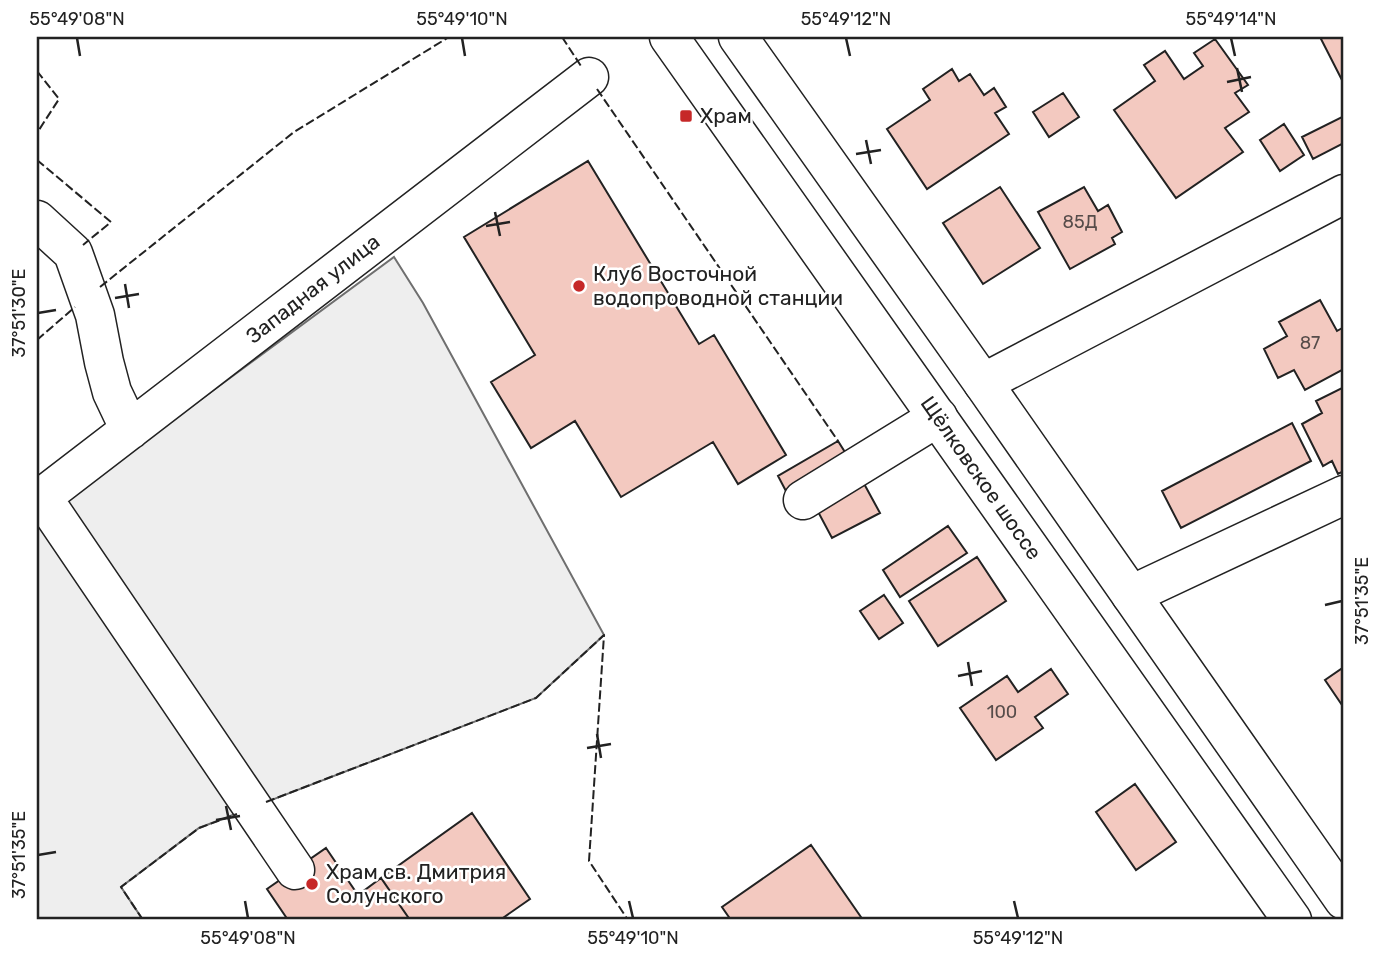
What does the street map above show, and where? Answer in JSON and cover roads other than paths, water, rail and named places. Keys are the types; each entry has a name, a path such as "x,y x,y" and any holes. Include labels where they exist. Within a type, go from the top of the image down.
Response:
{"main road":[{"name":"Щёлковское шоссе","path":"669,37 1292,920"},
{"path":"738,37 1344,900"},
{"name":"Западная улица","path":"39,499 589,77"},
{"path":"983,383 1344,194"},
{"path":"37,220 73,253 95,316 112,392 130,430"},
{"path":"803,500 938,417"},
{"path":"1130,595 1344,495"},
{"path":"39,499 295,870"}],"place":[{"name":"Храм","path":"686,116"},
{"name":"Клуб Восточной водопроводной станции","path":"579,286"},
{"name":"Храм св. Дмитрия Солунского","path":"312,884"}]}
